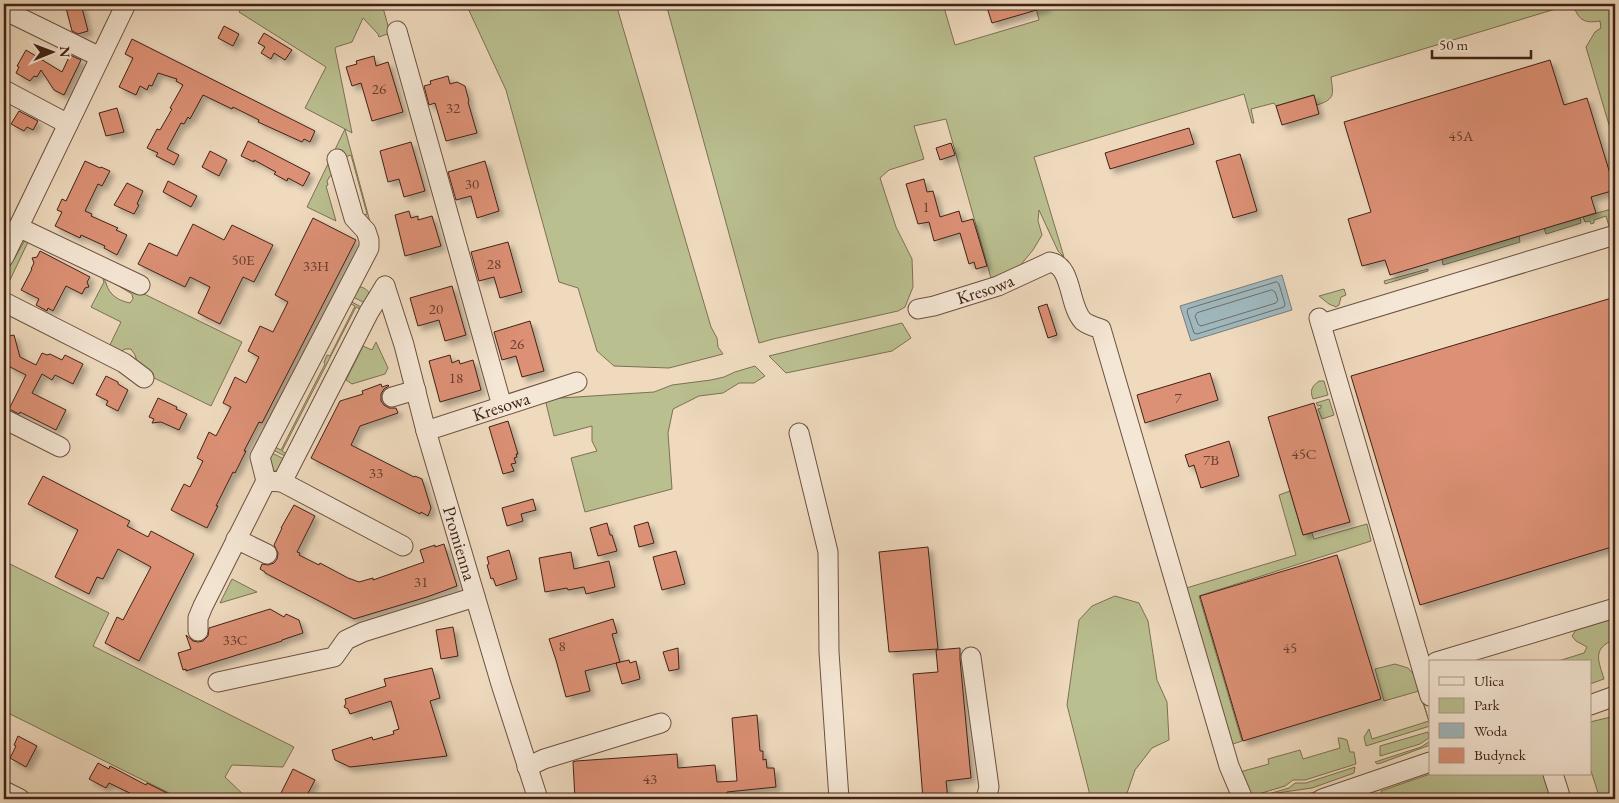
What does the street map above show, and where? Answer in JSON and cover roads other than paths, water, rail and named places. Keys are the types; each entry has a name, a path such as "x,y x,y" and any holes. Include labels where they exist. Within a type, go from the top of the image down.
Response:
{"street":[{"path":"4,257 126,4"},
{"path":"4,10 100,57"},
{"path":"397,32 502,406"},
{"path":"4,90 68,124"},
{"path":"338,159 354,218 366,231 369,240 366,254 260,457 274,481 403,546"},
{"path":"18,227 140,285"},
{"path":"1429,664 1336,381 1320,321 1615,235"},
{"name":"Kresowa","path":"918,309 934,306 998,286 1050,262 1056,263 1063,269 1077,312 1087,324 1101,329 1229,766 1243,799"},
{"path":"198,631 198,618 236,539 274,481 310,444 369,312 385,286 354,276"},
{"name":"Promienna","path":"385,286 404,345 426,431 501,684 538,799"},
{"path":"4,302 124,363 144,378"},
{"name":"Kresowa","path":"426,431 577,382"},
{"path":"392,398 416,390"},
{"path":"4,419 60,447"},
{"path":"799,433 828,552 830,652 839,799"},
{"path":"236,539 267,554"},
{"path":"218,682 334,657 346,640 363,632 475,596"},
{"path":"1442,660 1615,608"},
{"path":"971,656 989,786 986,799"},
{"path":"1592,704 1615,696"},
{"path":"527,767 544,759 661,723"},
{"path":"1322,799 1372,791 1429,762"},
{"path":"1554,776 1560,799"},
{"path":"4,791 20,799"}],"water":[{"path":"1282,275 1292,310 1191,341 1180,306"}]}
